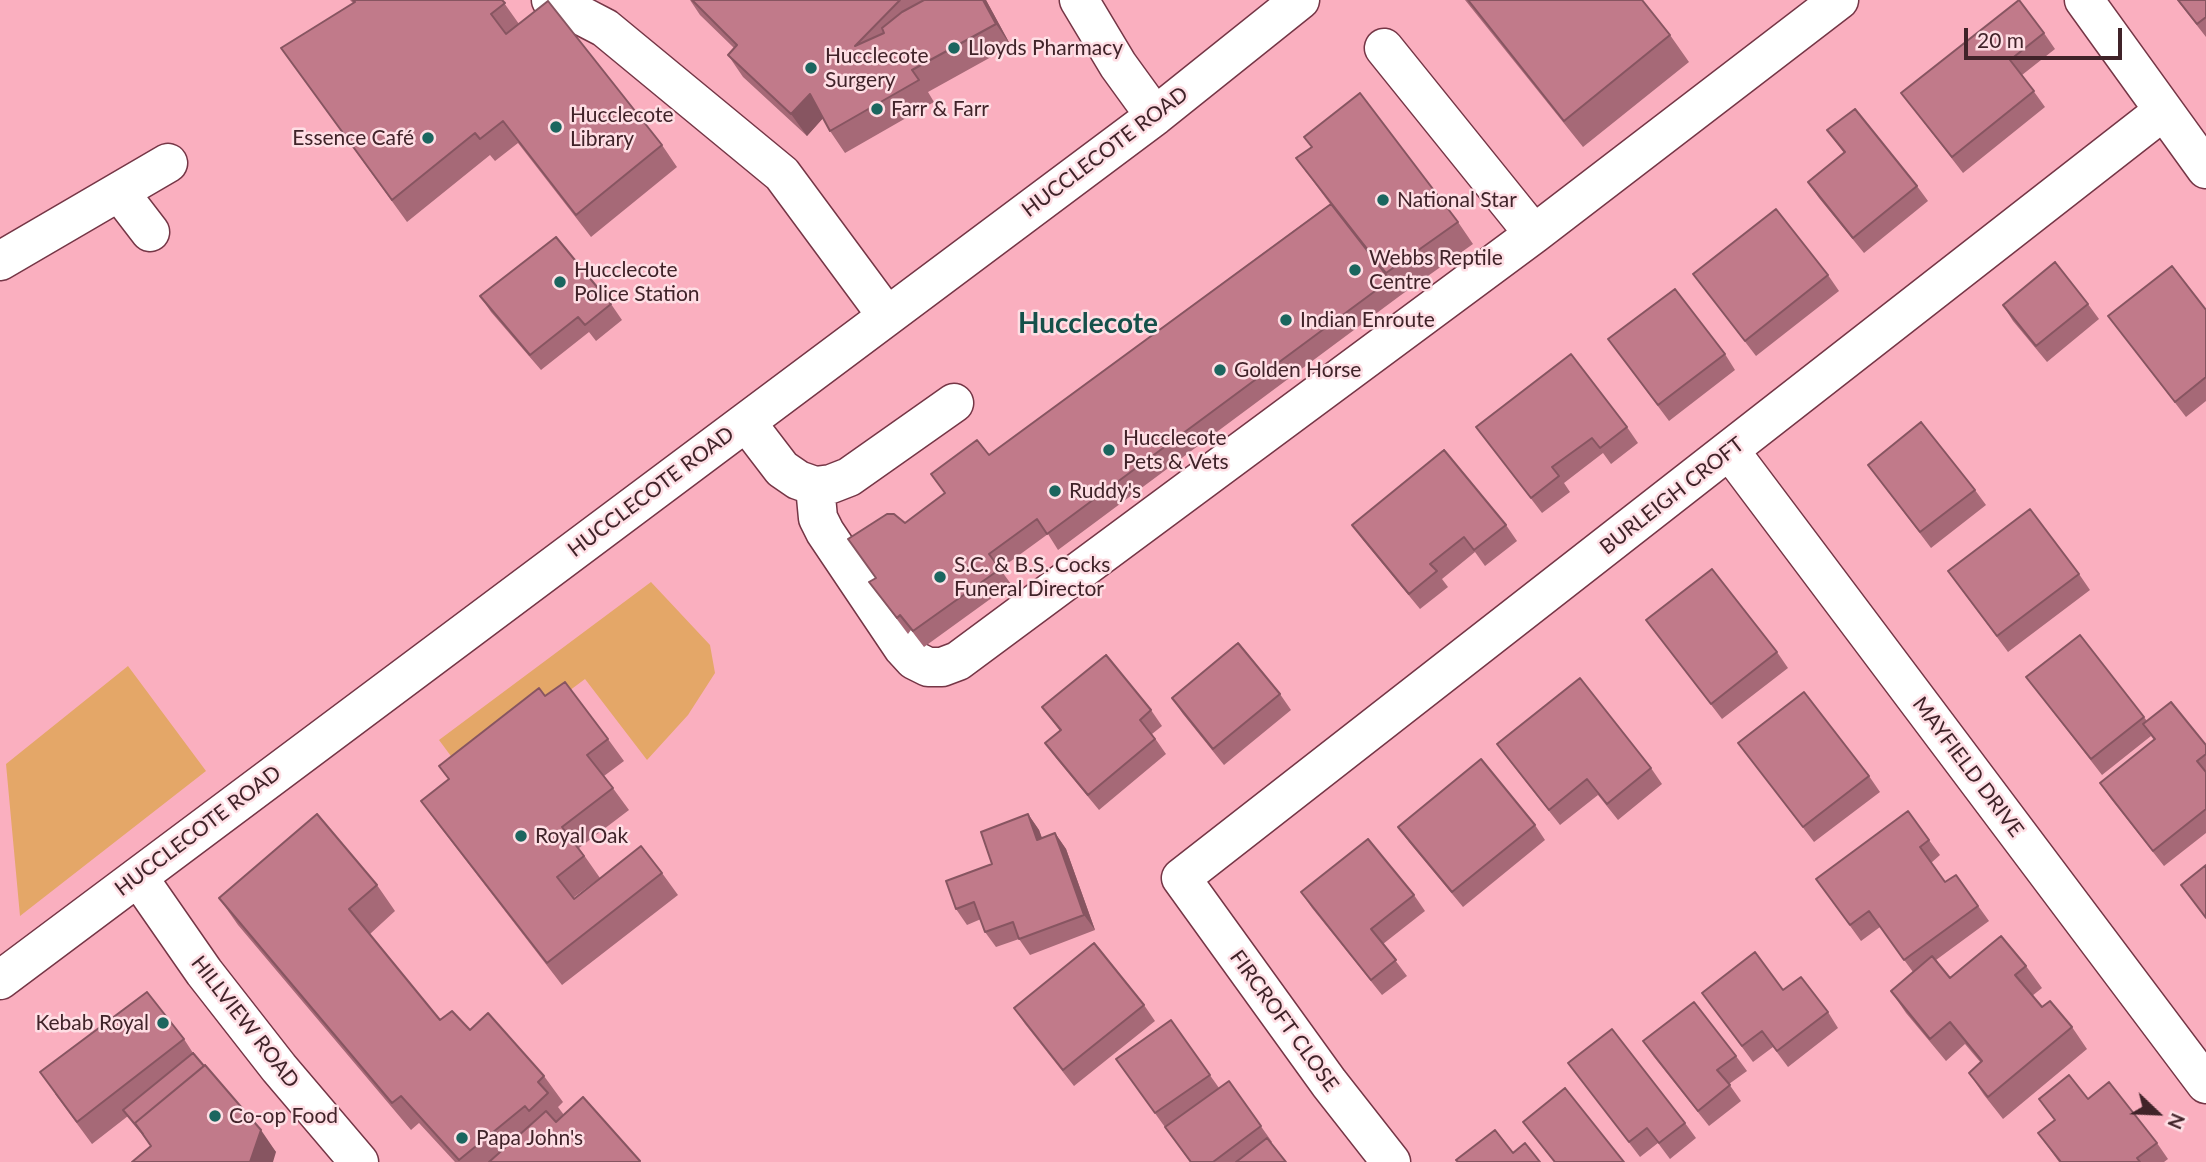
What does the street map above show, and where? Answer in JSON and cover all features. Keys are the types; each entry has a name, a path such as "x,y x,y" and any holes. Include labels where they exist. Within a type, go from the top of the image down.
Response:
{"street":[{"path":"551,0 605,28 782,174 887,316"},
{"path":"1079,0 1118,65 1154,116"},
{"name":"HUCCLECOTE ROAD","path":"0,980 1154,116 1300,0"},
{"path":"815,486 818,518 825,532 903,649 914,660 928,667 950,664 1534,233 1839,0"},
{"path":"2084,0 2162,112 2206,169"},
{"path":"1384,48 1534,233"},
{"name":"BURLEIGH CROFT","path":"1181,878 2162,112"},
{"path":"0,261 169,163"},
{"path":"120,193 149,232"},
{"path":"746,422 782,469 798,480 815,486 831,484 849,477 954,403"},
{"name":"MAYFIELD DRIVE","path":"1730,451 2206,1084"},
{"name":"HILLVIEW ROAD","path":"138,877 213,983 279,1068 357,1161"},
{"name":"FIRCROFT CLOSE","path":"1181,878 1329,1083 1391,1162"}],"shaded area":[{"path":"651,582 710,645 715,673 688,715 647,760 585,679 462,771 439,740"},
{"path":"128,666 206,771 20,916 6,764"}],"building":[{"path":"353,0 502,0 505,3 491,14 506,34 548,1 662,145 576,215 503,121 480,139 475,133 392,200 281,48 355,2"},
{"name":"Hucclecote Surgery","path":"692,0 900,0 855,46 884,33 882,28 902,12 924,0 983,0 996,24 912,70 919,80 830,131 810,94 791,114 728,55 737,45"},
{"path":"1468,0 1642,0 1670,35 1564,121"},
{"path":"2019,0 2044,33 2010,60 2034,91 1952,157 1901,93"},
{"path":"2178,0 2206,0 2206,17 2197,24"},
{"name":"National Star","path":"1360,93 1458,222 1386,273 1296,158 1312,147 1304,137"},
{"path":"1855,109 1917,186 1853,238 1808,182 1845,152 1827,130"},
{"path":"1331,204 1390,280 1047,534 1037,519 989,554 1000,569 913,631 900,615 897,618 869,582 876,578 848,539 887,514 894,514 905,523 945,493 931,474 977,440 989,455"},
{"path":"1776,209 1828,275 1745,341 1693,274"},
{"name":"Hucclecote Police Station","path":"556,237 611,304 585,325 578,317 530,355 480,296"},
{"path":"2055,262 2088,304 2036,346 2003,305"},
{"path":"2172,266 2206,310 2206,377 2175,402 2108,316"},
{"path":"1675,289 1725,354 1658,405 1608,339"},
{"path":"1571,354 1627,427 1600,448 1592,438 1552,467 1559,476 1531,498 1476,427"},
{"path":"1921,422 1975,490 1920,532 1868,465"},
{"path":"1444,450 1506,525 1474,550 1464,537 1430,564 1437,571 1409,594 1352,525"},
{"path":"2030,509 2079,574 1997,636 1948,571"},
{"path":"1712,569 1777,652 1711,704 1646,620"},
{"path":"2080,635 2144,717 2091,759 2026,677"},
{"path":"1238,643 1280,694 1213,749 1172,698"},
{"path":"1106,655 1151,710 1140,720 1155,739 1088,795 1045,743 1061,730 1042,707"},
{"path":"1580,678 1651,768 1607,804 1587,779 1549,810 1497,744"},
{"name":"Royal Oak","path":"565,682 608,739 587,755 613,788 562,827 584,856 557,877 574,899 641,846 662,873 547,963 421,801 449,779 439,766 539,688 545,696"},
{"path":"1804,692 1869,776 1803,827 1738,743"},
{"path":"2171,702 2206,745 2206,754 2197,761 2206,772 2206,809 2153,851 2100,783 2155,739 2143,724"},
{"path":"1481,759 1535,825 1452,892 1398,827"},
{"path":"1908,811 1929,840 1920,847 1945,882 1956,875 1978,906 1904,960 1869,911 1850,925 1816,879"},
{"path":"317,814 377,885 349,909 440,1020 452,1011 470,1030 488,1013 544,1076 538,1082 548,1093 529,1111 525,1106 459,1160 401,1096 392,1103 219,898"},
{"path":"1028,814 1037,840 1055,833 1084,915 1019,939 1013,922 985,932 974,902 956,909 946,881 992,864 981,832"},
{"path":"1368,839 1414,895 1371,929 1396,960 1371,980 1301,892"},
{"path":"2206,865 2206,918 2181,885"},
{"path":"2001,936 2026,966 2015,975 2042,1007 2050,1001 2072,1027 1988,1097 1969,1073 1982,1061 1950,1022 1930,1039 1891,991 1932,956 1950,978"},
{"path":"1094,943 1144,1005 1063,1070 1014,1008"},
{"path":"1755,952 1783,990 1801,977 1828,1012 1777,1051 1762,1031 1742,1046 1702,993"},
{"path":"147,992 184,1039 77,1122 40,1072"},
{"path":"1694,1002 1736,1056 1717,1070 1730,1085 1698,1111 1643,1041"},
{"path":"1171,1020 1210,1075 1155,1113 1116,1059"},
{"path":"1612,1029 1685,1123 1659,1143 1647,1128 1629,1142 1568,1063"},
{"path":"193,1053 204,1066 135,1123 143,1134 123,1110"},
{"name":"Co-op Food","path":"205,1065 261,1130 250,1162 132,1162 151,1146 135,1123"},
{"path":"2069,1075 2088,1099 2109,1082 2157,1143 2137,1158 2140,1162 2061,1162 2038,1133 2055,1120 2039,1099"},
{"path":"1229,1081 1261,1126 1213,1162 1191,1162 1165,1127"},
{"path":"1565,1088 1624,1162 1555,1162 1523,1122"},
{"path":"583,1097 639,1162 489,1162 546,1111 556,1122"},
{"path":"1495,1130 1513,1153 1525,1143 1540,1162 1456,1160"},
{"path":"1267,1138 1286,1162 1236,1162"}],"place":[{"name":"Lloyds Pharmacy","path":"954,48"},
{"name":"Hucclecote Surgery","path":"811,68"},
{"name":"Farr & Farr","path":"877,109"},
{"name":"Hucclecote Library","path":"556,127"},
{"name":"Essence Café","path":"428,138"},
{"name":"National Star","path":"1383,200"},
{"name":"Webbs Reptile Centre","path":"1355,270"},
{"name":"Hucclecote Police Station","path":"560,282"},
{"name":"Indian Enroute","path":"1286,320"},
{"name":"Golden Horse","path":"1220,370"},
{"name":"Hucclecote Pets & Vets","path":"1109,450"},
{"name":"Ruddy's","path":"1055,491"},
{"name":"S.C. & B.S. Cocks Funeral Director","path":"940,577"},
{"name":"Royal Oak","path":"521,836"},
{"name":"Kebab Royal","path":"163,1023"},
{"name":"Co-op Food","path":"215,1116"},
{"name":"Papa John's","path":"462,1138"}],"district":[{"name":"Hucclecote","path":"1088,324"}]}
